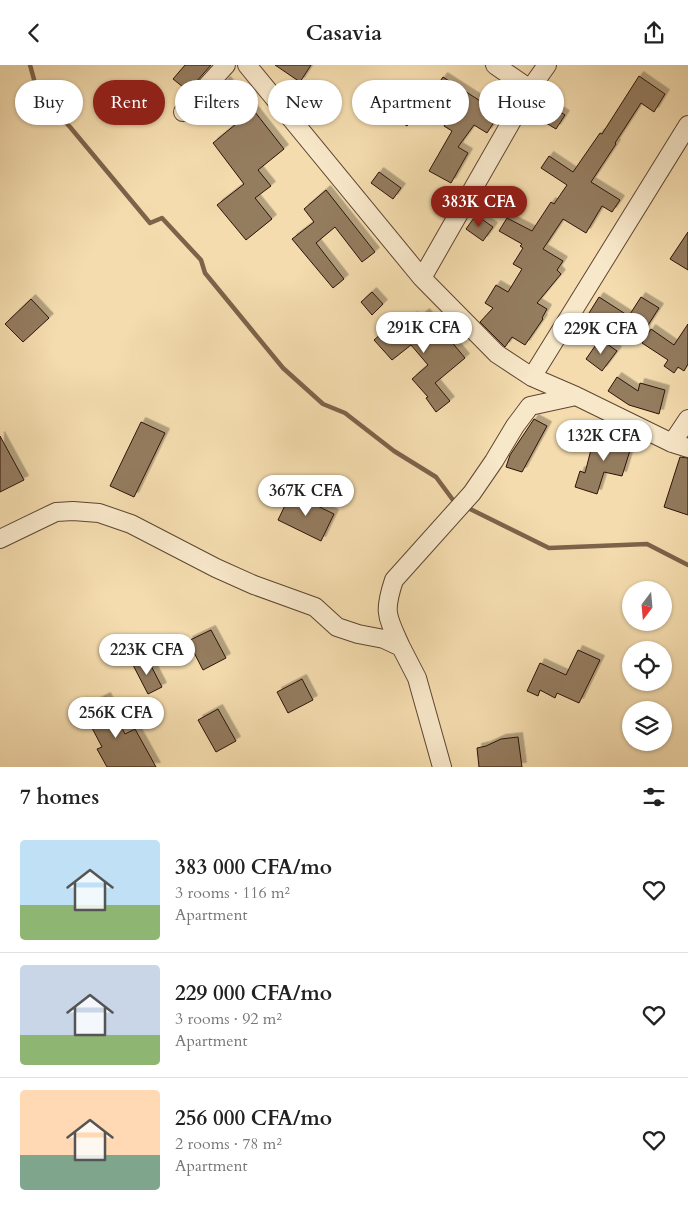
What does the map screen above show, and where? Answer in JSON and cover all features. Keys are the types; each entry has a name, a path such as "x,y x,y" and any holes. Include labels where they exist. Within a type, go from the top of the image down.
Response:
{"street":[{"path":"212,80 226,65"},
{"path":"247,65 422,278 497,355 532,377 680,445 688,419"},
{"path":"495,65 517,80"},
{"path":"536,80 546,65"},
{"path":"422,278 509,125"},
{"path":"532,377 688,125"},
{"path":"442,767 416,678 387,616 388,596 394,579 472,493 530,406 576,396"},
{"path":"0,539 56,512 99,513 131,524 216,568 254,585 315,607 337,627 358,634 384,639 401,647"}],"building":[{"path":"185,65 211,65 198,80 175,81 173,79"},
{"path":"275,65 311,65 301,80 297,80"},
{"path":"639,76 665,94 654,112 641,103 591,182 620,200 612,212 602,206 586,233 563,219 543,249 563,261 557,270 561,274 537,303 547,309 543,319 525,345 512,337 505,347 480,322 493,308 485,303 496,285 508,292 522,269 513,264 523,248 520,246 522,244 499,231 507,218 532,231 551,202 554,204 567,185 541,168 549,156 573,172 600,133 602,134"},
{"path":"469,94 479,100 479,125 492,125 487,133 474,125 458,147 468,153 451,183 429,171 452,131 444,126 469,125"},
{"path":"258,116 284,149 258,170 271,186 255,198 272,219 246,240 217,205 244,184 213,143 235,125 258,125"},
{"path":"549,125 559,125 556,129"},
{"path":"379,172 401,188 393,199 371,183"},
{"path":"326,190 375,252 362,262 335,227 316,243 344,279 333,288 292,239 314,222 304,209"},
{"path":"476,215 493,227 483,241 466,229"},
{"path":"688,232 688,270 670,259"},
{"path":"372,292 383,304 372,315 361,302"},
{"path":"599,297 627,315 612,338 584,321"},
{"path":"641,297 659,308 641,336 623,325"},
{"path":"31,299 49,318 23,342 5,324"},
{"path":"425,313 448,342 450,340 465,358 435,383 450,401 436,412 426,398 428,397 412,379 428,365 411,345 392,360 374,340 388,328 393,334 413,316 417,320"},
{"path":"688,324 688,364 684,371 678,367 674,373 664,366 668,360 642,343 651,329 674,345"},
{"path":"600,339 617,351 602,371 586,359"},
{"path":"617,377 638,391 640,383 665,390 659,414 629,405 608,391"},
{"path":"534,419 547,426 522,472 506,467 510,455"},
{"path":"141,422 165,433 134,497 110,486"},
{"path":"595,434 632,444 622,476 604,472 597,494 575,487 580,471 585,473"},
{"path":"0,436 24,480 0,492"},
{"path":"680,457 688,458 688,515 664,507"},
{"path":"291,493 334,514 321,541 278,520"},
{"path":"211,630 226,658 203,670 188,641"},
{"path":"578,650 600,660 579,703 557,693 555,698 540,690 538,696 527,691 540,663 566,675"},
{"path":"147,658 162,687 148,694 133,665"},
{"path":"302,679 313,700 288,713 277,692"},
{"path":"106,697 125,734 135,729 156,767 107,767 97,749 102,747 82,709"},
{"path":"218,709 236,741 216,752 198,720"},
{"path":"518,737 522,767 479,767 477,748 501,739"}],"waterway":[{"path":"30,65 38,94 70,127 150,223 162,218 201,260 205,273 283,368 323,404 345,413 394,451 436,477 453,500 457,502"},
{"path":"466,507 549,548 647,544 688,565"}]}
